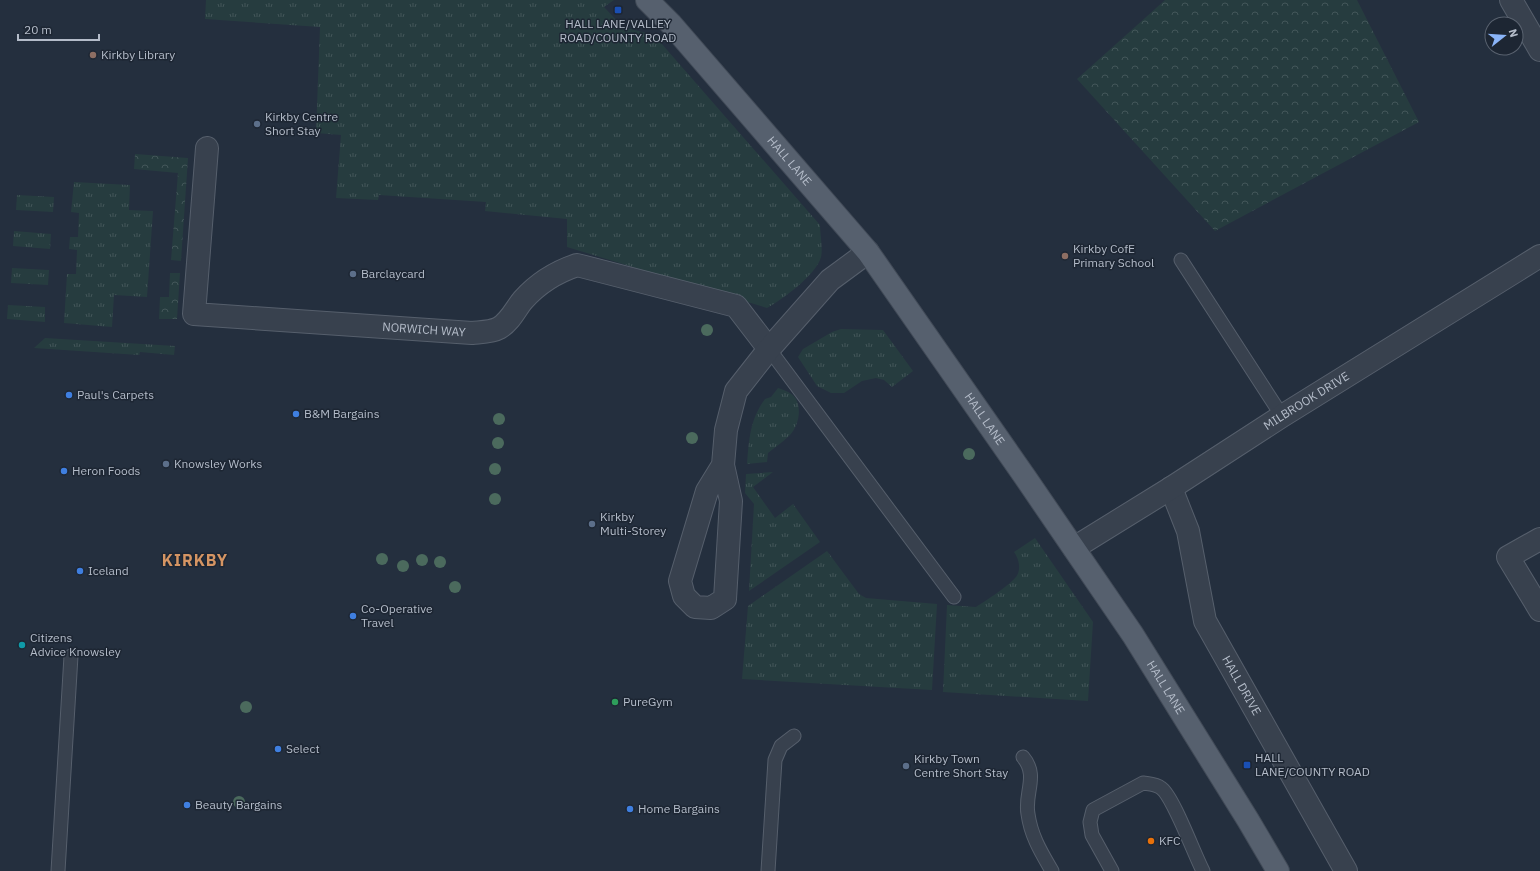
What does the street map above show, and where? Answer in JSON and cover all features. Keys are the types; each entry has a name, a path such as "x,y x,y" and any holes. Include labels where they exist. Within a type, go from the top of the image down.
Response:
{"main road":[{"name":"HALL LANE","path":"647,0 671,24 868,252 1074,548 1137,642 1278,871"}],"street":[{"path":"1511,0 1540,50"},
{"name":"NORWICH WAY","path":"207,148 194,314 472,333 490,331 500,328 524,299 548,277 577,265 736,306 769,349"},
{"path":"723,465 708,491 680,581 684,596 695,607 711,608 725,599 731,501 723,465 726,430 736,391 769,349 830,280 868,252"},
{"name":"MILBROOK DRIVE","path":"1074,548 1171,488 1282,416 1540,256"},
{"name":"HALL DRIVE","path":"1171,488 1188,531 1204,621 1346,871"},
{"path":"1540,539 1508,557 1540,610"}],"lane":[{"path":"1181,260 1282,416"},
{"path":"769,349 954,597"},
{"path":"58,871 71,656"},
{"path":"768,871 775,760 781,746 794,736"},
{"path":"1023,757 1027,761 1031,777 1027,812 1033,837 1052,871"},
{"path":"1112,871 1092,836 1090,822 1093,810 1143,783 1152,784 1162,788 1168,797 1203,871"}],"green space":[{"path":"206,0 614,0 604,7 623,27 654,35 820,225 822,245 821,257 813,271 798,286 767,308 567,247 567,219 485,211 486,202 379,195 378,200 336,198 341,135 316,133 320,27 205,19"},
{"path":"1165,0 1357,0 1419,122 1215,231 1077,79"},
{"path":"135,154 188,158 181,261 171,260 178,173 134,169"},
{"path":"74,182 130,185 129,210 153,211 147,297 114,295 112,327 64,323 67,274 76,274 77,250 69,249 70,237 78,237 79,213 71,212"},
{"path":"17,195 54,197 53,212 16,210"},
{"path":"14,231 51,234 50,249 13,246"},
{"path":"12,268 49,270 48,285 11,283"},
{"path":"170,273 180,273 177,319 159,319 160,297 169,297"},
{"path":"8,305 45,307 45,322 7,319"},
{"path":"841,329 883,330 913,371 892,387 884,380 876,378 862,381 844,393 831,393 817,386 798,357 803,349 832,332"},
{"path":"45,338 175,346 174,355 140,352 139,355 34,348"},
{"path":"778,388 791,393 795,397 799,408 797,423 790,435 768,453 767,462 747,464 751,430 756,414 765,399 771,397"},
{"path":"773,472 753,487 775,518 793,504 820,542 749,591 754,504 745,493 746,474"},
{"path":"1035,538 1093,622 1088,701 943,692 947,605 976,607 1002,589 1015,578 1019,569 1018,561 1014,552"},
{"path":"827,551 859,594 866,598 937,604 932,690 742,679 748,606"}],"place":[{"name":"HALL LANE/VALLEY ROAD/COUNTY ROAD","path":"618,10"},
{"name":"Kirkby Library","path":"93,55"},
{"name":"Kirkby Centre Short Stay","path":"257,124"},
{"name":"Kirkby CofE Primary School","path":"1065,256"},
{"name":"Barclaycard","path":"353,274"},
{"name":"Paul's Carpets","path":"69,395"},
{"name":"B&M Bargains","path":"296,414"},
{"name":"Knowsley Works","path":"166,464"},
{"name":"Heron Foods","path":"64,471"},
{"name":"Kirkby Multi-Storey","path":"592,524"},
{"name":"Iceland","path":"80,571"},
{"name":"Co-Operative Travel","path":"353,616"},
{"name":"Citizens Advice Knowsley","path":"22,645"},
{"name":"PureGym","path":"615,702"},
{"name":"Select","path":"278,749"},
{"name":"HALL LANE/COUNTY ROAD","path":"1247,765"},
{"name":"Kirkby Town Centre Short Stay","path":"906,766"},
{"name":"Beauty Bargains","path":"187,805"},
{"name":"Home Bargains","path":"630,809"},
{"name":"KFC","path":"1151,841"}],"district":[{"name":"KIRKBY","path":"195,560"}]}
